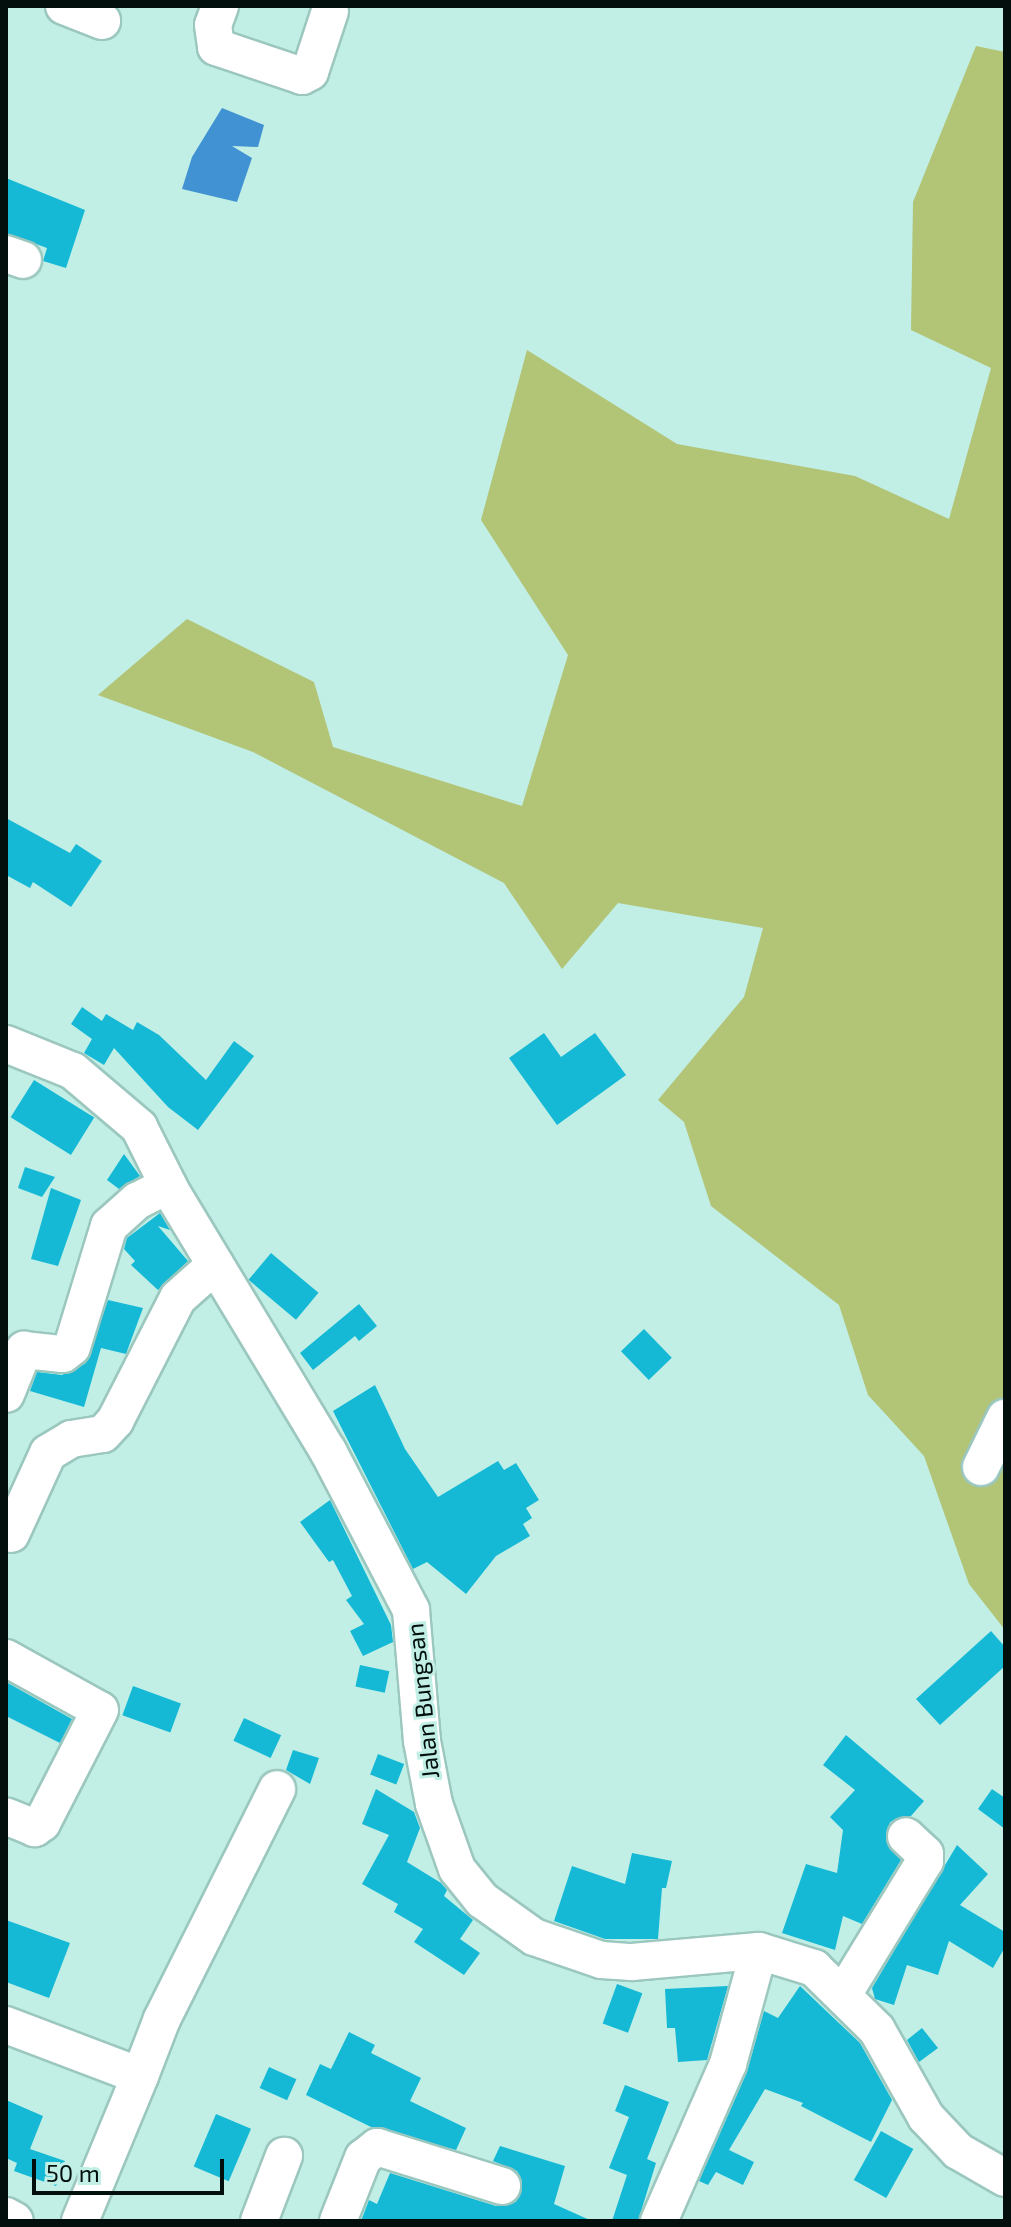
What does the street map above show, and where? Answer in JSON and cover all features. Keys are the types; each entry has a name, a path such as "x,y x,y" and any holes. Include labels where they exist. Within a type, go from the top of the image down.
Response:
{"street":[{"path":"64,6 102,21"},
{"path":"220,6 213,25 216,47 302,76 310,72 330,11"},
{"name":"Jalan Bungsan","path":"6,1044 49,1059 95,1085 139,1127 168,1185 328,1451 411,1610 422,1741 434,1804 457,1869 506,1921 534,1937 601,1960 632,1962 759,1951 797,1959 844,1993 877,2030 926,2117 958,2151 1005,2178"},
{"path":"6,1394 24,1350 63,1354 72,1347 109,1226 137,1201 168,1185"},
{"path":"11,1534 48,1453 71,1439 103,1434 115,1421 178,1298 215,1265"},
{"path":"981,1467 1005,1418"},
{"path":"6,1658 100,1710 42,1823 35,1828 6,1816"},
{"path":"80,2221 162,2019 277,1789"},
{"path":"844,1993 925,1861 925,1854 906,1836"},
{"path":"659,2221 728,2064 759,1951"},
{"path":"6,2025 140,2076"},
{"path":"338,2221 363,2158 377,2147 502,2186"},
{"path":"259,2221 284,2156"},
{"path":"6,2216 15,2221"}],"green space":[{"path":"976,46 1005,52 1005,1630 969,1584 924,1456 868,1395 839,1305 711,1206 684,1122 658,1100 744,997 763,928 618,903 562,969 504,883 253,752 98,695 187,619 314,682 333,747 522,806 568,655 481,520 527,350 677,444 855,476 949,519 991,368 911,330 913,202"}],"water":[{"path":"222,108 264,125 258,147 232,146 252,158 237,202 182,189 192,157"}],"building":[{"path":"6,178 85,210 66,268 43,261 47,248 6,233"},
{"path":"6,818 70,853 76,844 102,861 71,907 33,882 30,888 6,875"},
{"path":"82,1007 102,1021 106,1014 133,1030 137,1022 159,1035 206,1080 234,1041 254,1056 198,1130 168,1107 114,1048 104,1065 84,1053 92,1039 71,1024"},
{"path":"544,1033 561,1057 595,1033 626,1075 557,1125 509,1058"},
{"path":"34,1080 94,1118 71,1155 11,1117"},
{"path":"124,1154 140,1176 119,1189 107,1180"},
{"path":"25,1167 55,1177 42,1197 18,1188"},
{"path":"51,1188 81,1200 58,1266 31,1259"},
{"path":"160,1213 170,1230 158,1226 188,1261 158,1290 131,1265 135,1261 124,1249 127,1238"},
{"path":"271,1253 318,1293 296,1320 249,1280"},
{"path":"108,1300 143,1308 126,1354 101,1348 84,1407 30,1391 37,1372 62,1375 86,1363"},
{"path":"359,1304 377,1326 359,1341 355,1336 313,1370 300,1353"},
{"path":"644,1329 672,1358 649,1380 621,1351"},
{"path":"375,1385 405,1449 438,1497 498,1461 504,1470 516,1463 539,1500 526,1508 532,1518 523,1524 530,1536 496,1556 466,1594 427,1562 413,1569 333,1411"},
{"path":"330,1500 391,1625 393,1642 363,1656 350,1631 364,1624 346,1600 352,1596 333,1560 329,1562 300,1522"},
{"path":"991,1631 1005,1647 1005,1666 940,1725 916,1699"},
{"path":"360,1665 389,1671 385,1693 355,1687"},
{"path":"6,1682 72,1719 60,1743 6,1716"},
{"path":"133,1686 181,1703 170,1733 122,1715"},
{"path":"244,1718 281,1735 271,1758 233,1741"},
{"path":"846,1735 924,1801 911,1816 890,1822 886,1841 901,1860 862,1924 843,1916 835,1950 782,1933 806,1864 837,1873 843,1830 830,1817 855,1790 823,1765"},
{"path":"293,1750 319,1758 310,1784 286,1770"},
{"path":"378,1754 404,1764 396,1785 370,1775"},
{"path":"376,1789 414,1812 420,1828 407,1862 441,1883 447,1890 444,1896 473,1920 460,1939 480,1953 464,1975 414,1942 423,1929 394,1912 398,1904 362,1884 389,1835 362,1824"},
{"path":"992,1789 1005,1798 1005,1829 978,1809"},
{"path":"957,1845 988,1874 960,1905 1005,1932 1005,1947 993,1968 949,1941 938,1975 907,1965 894,2005 875,1999 872,1988"},
{"path":"632,1853 672,1861 666,1888 662,1888 658,1939 605,1939 554,1921 572,1866 625,1884"},
{"path":"6,1920 70,1943 49,1998 6,1982"},
{"path":"617,1984 642,1993 628,2033 603,2023"},
{"path":"728,1986 707,2060 678,2062 675,2028 667,2028 665,1989"},
{"path":"800,1986 860,2043 892,2100 871,2142 801,2106 803,2103 765,2089 729,2150 754,2162 743,2185 716,2172 708,2185 699,2181 747,2072 764,2011 778,2018"},
{"path":"922,2028 938,2048 919,2062 907,2040"},
{"path":"349,2032 375,2045 371,2053 421,2078 410,2101 466,2128 456,2150 371,2127 306,2095 320,2064 331,2069"},
{"path":"269,2067 296,2079 287,2100 260,2088"},
{"path":"625,2085 669,2102 647,2159 656,2163 638,2221 612,2221 627,2175 609,2168 629,2117 615,2111"},
{"path":"6,2100 43,2116 30,2149 65,2161 56,2186 14,2171 17,2163 6,2158"},
{"path":"216,2114 251,2129 229,2181 194,2166"},
{"path":"881,2131 913,2149 886,2198 854,2180"},
{"path":"500,2146 565,2166 554,2204 592,2221 361,2221 369,2200 377,2204 390,2173 496,2206 516,2202 522,2181 517,2171 493,2161"}]}
